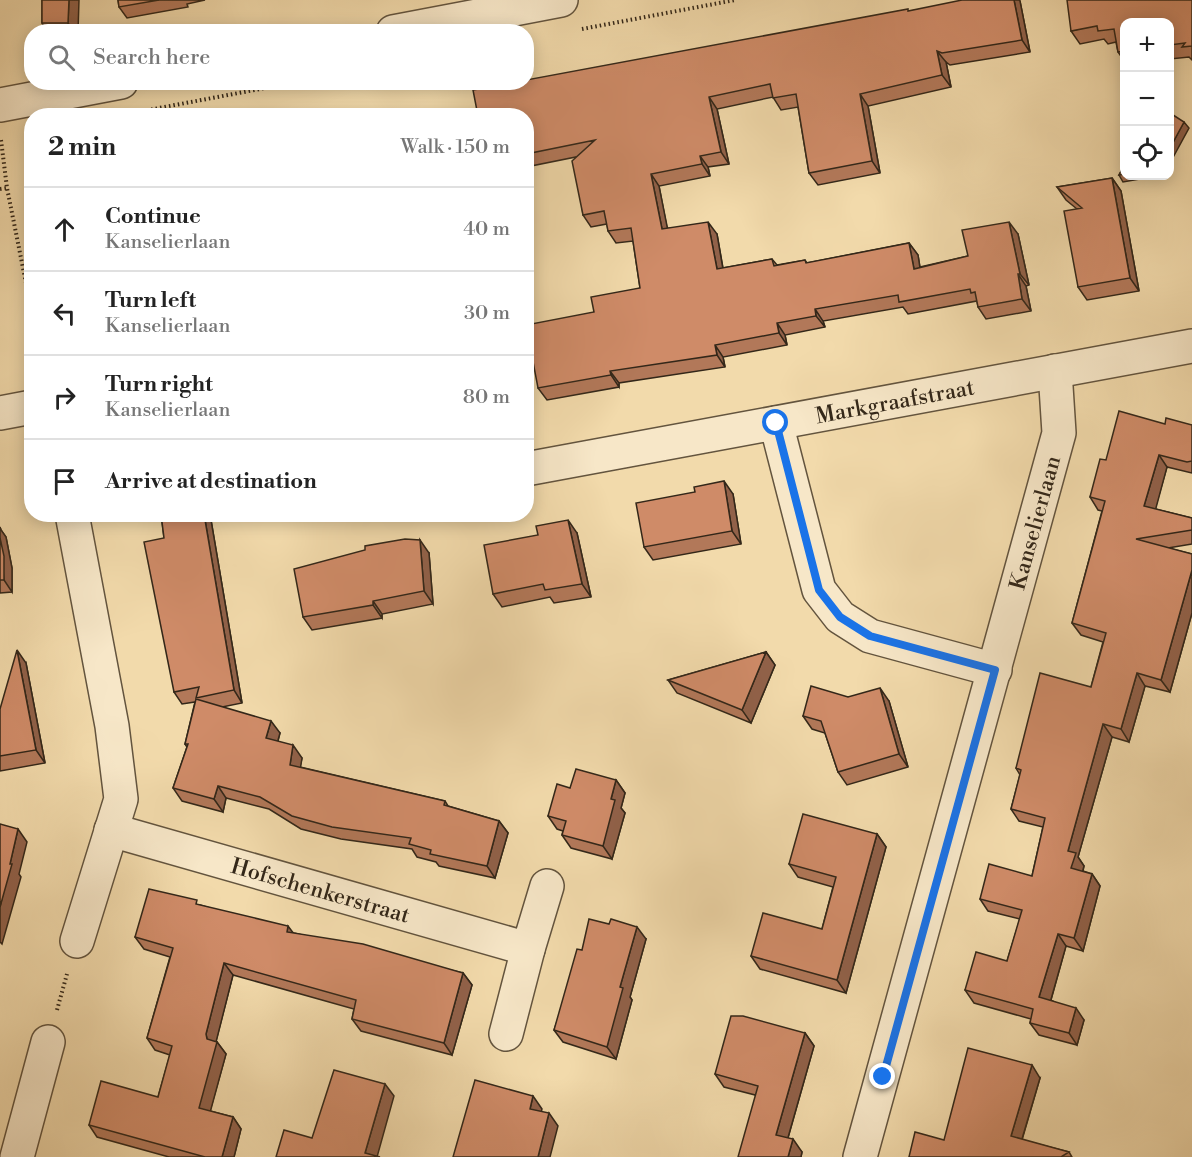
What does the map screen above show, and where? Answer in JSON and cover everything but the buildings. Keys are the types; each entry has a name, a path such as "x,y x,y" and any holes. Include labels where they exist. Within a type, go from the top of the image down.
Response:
{"street":[{"path":"435,24 561,0"},
{"path":"0,105 79,90"},
{"name":"Markgraafstraat","path":"534,468 1192,346"},
{"name":"Kanselierlaan","path":"860,1157 1059,433 1055,371"},
{"path":"0,413 24,408"},
{"path":"776,423 819,590 840,617 870,636 995,670"},
{"path":"74,522 110,714 121,799 77,941"},
{"name":"Hofschenkerstraat","path":"111,830 528,949"},
{"path":"506,1034 547,885"},
{"path":"17,1157 48,1042"}],"path":[{"path":"573,30 735,0"},
{"path":"159,108 255,90"},
{"path":"0,129 7,188 24,273"},
{"path":"0,189 7,188"},
{"path":"48,1042 77,941"}],"route":[{"path":"776,423 819,590 840,617 870,636 995,670 883,1077"}]}
